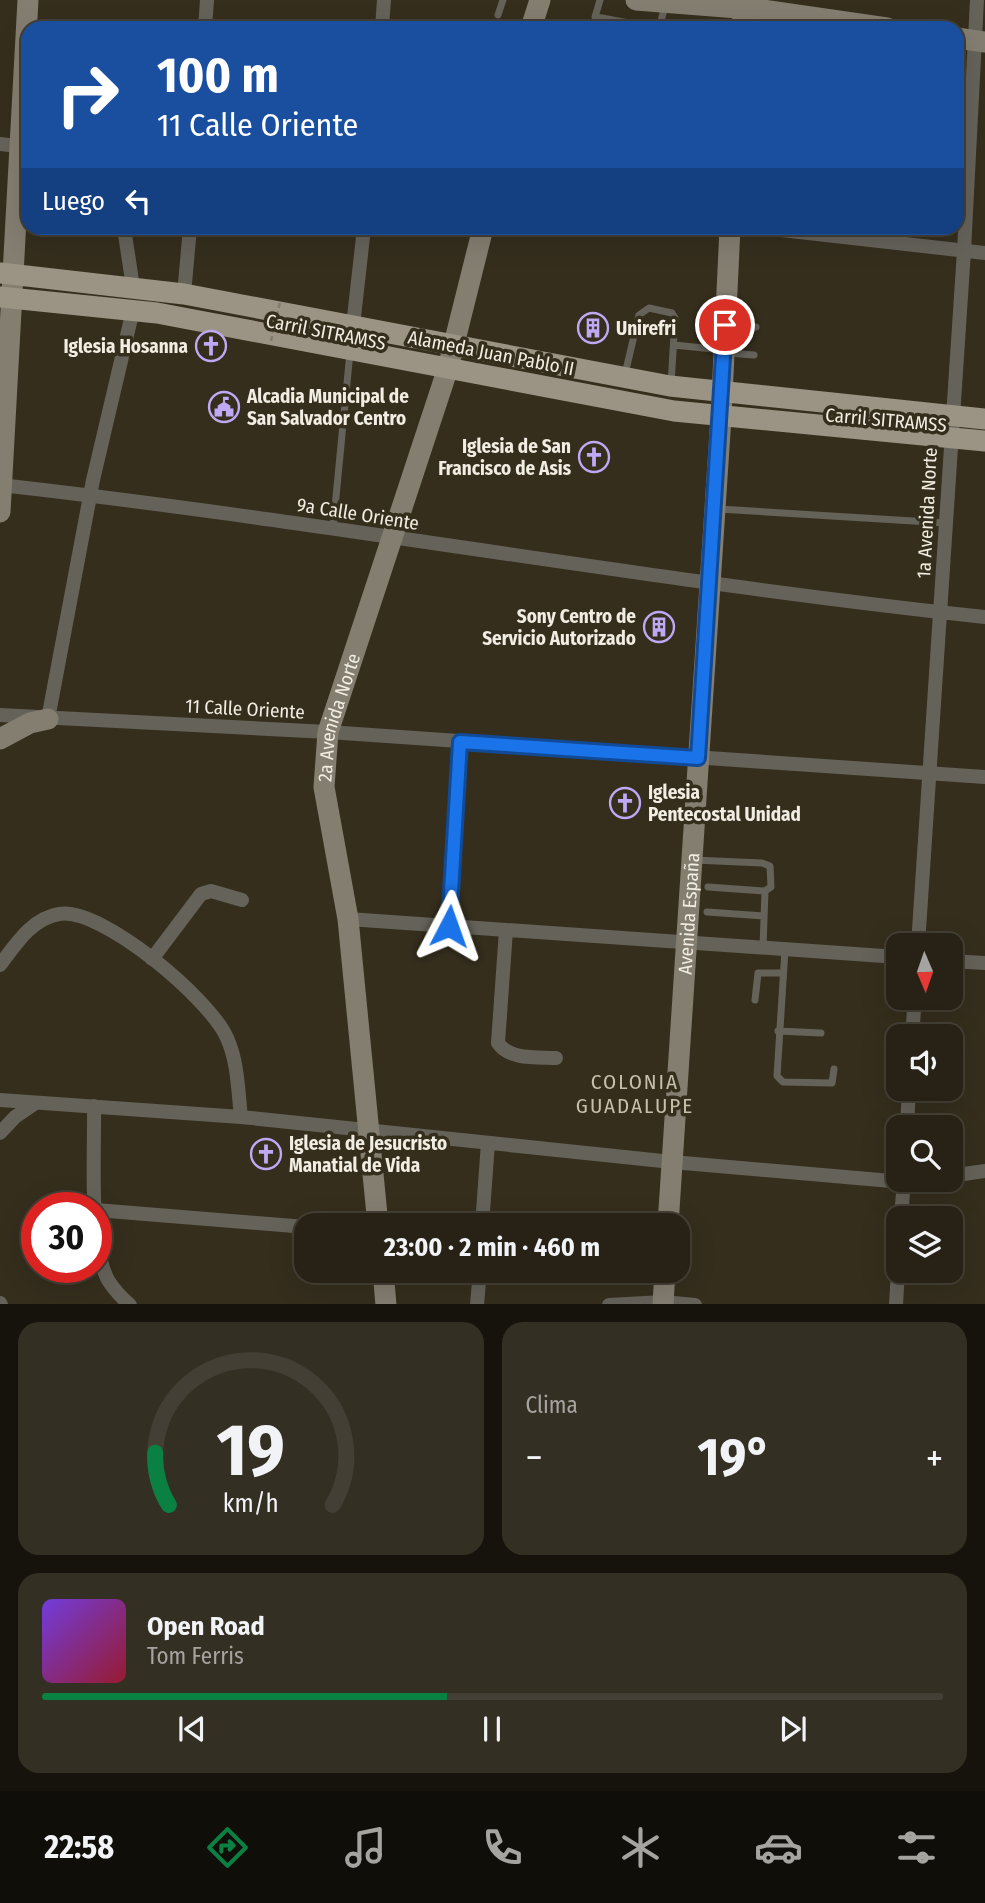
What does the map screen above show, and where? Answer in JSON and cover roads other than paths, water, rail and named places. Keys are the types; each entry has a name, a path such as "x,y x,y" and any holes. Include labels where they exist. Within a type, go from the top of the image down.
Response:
{"main road":[{"path":"27,21 28,0"},
{"path":"533,21 540,0"},
{"path":"636,0 824,21"},
{"path":"0,512 6,285 21,92"},
{"name":"2a Avenida Norte","path":"377,1213 348,919 324,787 328,732 452,357 481,235"},
{"name":"Avenida España","path":"669,1213 715,508 730,235"},
{"name":"Alameda Juan Pablo II","path":"6,285 133,287 184,294 353,326 452,357"},
{"name":"Alameda Juan Pablo II","path":"6,285 351,350 452,357 670,386 721,405"},
{"name":"Carril SITRAMSS","path":"6,285 135,298 721,405 985,429"},
{"path":"951,427 985,419"},
{"path":"951,427 985,441"},
{"path":"0,739 30,723 48,719"},
{"path":"384,1283 386,1304"},
{"path":"663,1303 664,1283"}],"street":[{"path":"206,21 207,0"},
{"path":"382,21 384,0"},
{"name":"1a Avenida Norte","path":"919,933 964,251 973,40 978,0"},
{"path":"125,235 133,287"},
{"path":"184,294 189,235"},
{"path":"353,326 363,235"},
{"path":"825,235 985,253"},
{"path":"48,719 91,495 133,310"},
{"name":"9a Calle Oriente","path":"1,485 985,617"},
{"name":"11 Calle Oriente","path":"0,715 328,732 985,777"},
{"path":"449,926 460,742"},
{"path":"152,959 201,894 211,891 242,900"},
{"path":"0,965 29,928 46,918 62,913 97,920 152,959 203,1004 226,1036 235,1067 241,1117"},
{"path":"348,919 886,956"},
{"path":"506,930 498,1043 503,1051 511,1055 556,1058"},
{"path":"963,962 985,963"},
{"path":"0,1100 241,1117 672,1162 886,1180"},
{"path":"0,1133 15,1117 34,1104"},
{"path":"94,1106 96,1192"},
{"path":"483,1213 488,1143"},
{"path":"963,1174 985,1171"},
{"path":"112,1211 294,1226"},
{"path":"111,1283 130,1304"},
{"path":"477,1304 479,1283"},
{"path":"896,1304 897,1283"},
{"path":"609,1304 695,1304"}],"lane":[{"path":"498,15 503,0"},
{"path":"600,0 595,17 618,21"},
{"path":"659,21 666,2"},
{"path":"624,379 639,315 649,308 672,313 674,345 670,386"},
{"path":"725,325 756,327"},
{"path":"674,345 754,355"},
{"path":"332,528 351,350"},
{"path":"715,508 946,523"},
{"path":"692,860 770,866 772,882 765,891 763,947"},
{"path":"708,887 765,891"},
{"path":"707,912 764,916"},
{"path":"785,949 775,1070 779,1080 832,1083 834,1069"},
{"path":"755,1000 758,974 783,973"},
{"path":"778,1031 821,1033"}],"place":[{"name":"Unirefri","path":"593,328"},
{"name":"Iglesia Hosanna","path":"211,346"},
{"name":"Alcadia Municipal de San Salvador Centro","path":"224,407"},
{"name":"Iglesia de San Francisco de Asis","path":"594,457"},
{"name":"Sony Centro de Servicio Autorizado","path":"659,627"},
{"name":"Iglesia Pentecostal Unidad","path":"625,803"},
{"name":"Iglesia de Jesucristo Manatial de Vida","path":"266,1154"}],"district":[{"name":"COLONIA GUADALUPE","path":"635,1094"}]}
